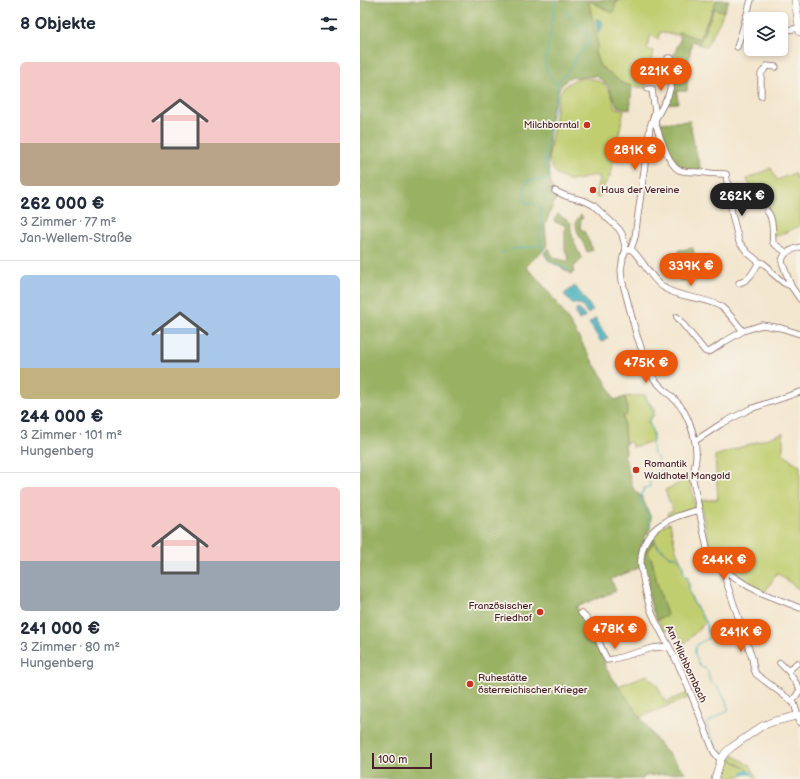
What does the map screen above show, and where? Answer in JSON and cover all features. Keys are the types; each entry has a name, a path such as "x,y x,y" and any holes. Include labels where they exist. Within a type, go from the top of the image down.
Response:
{"main road":[{"path":"795,0 800,32"},
{"path":"715,779 721,759 732,747 762,726 772,722 799,718"}],"street":[{"path":"737,47 751,0"},
{"path":"788,30 800,28"},
{"path":"668,58 671,58 672,60 672,82 668,96 650,127 635,237 623,257 621,270 622,280 636,333 651,376 655,382 678,402 688,418 695,441 696,451 693,480 710,557 722,569 748,586 800,608"},
{"path":"761,96 762,74 767,66 776,67"},
{"path":"648,89 652,89 653,93 653,120 660,138 674,165 677,169 687,171 726,174 732,214 739,242 748,253 769,268 771,272 784,282 792,286"},
{"path":"555,191 593,205 619,229 629,249 654,278 667,289 720,306 743,331"},
{"path":"767,211 769,212 772,222 773,243 787,252"},
{"path":"800,247 787,252 783,257 782,262 792,286 800,299"},
{"path":"740,283 752,274 759,262"},
{"path":"677,317 707,352 743,331 762,325 781,328 800,334"},
{"path":"695,441 721,424 750,410 800,392"},
{"name":"Am Milchbornbach","path":"699,510 671,519 658,526 651,532 642,552 641,567 649,606 686,683 714,752 721,759"},
{"path":"722,569 756,674 794,703 799,718"},
{"path":"581,612 590,622 606,660 653,648 669,646"},
{"path":"780,663 800,690 792,702"},
{"path":"788,672 797,663"}],"green space":[{"path":"360,0 620,0 616,3 613,13 591,1 589,3 598,45 595,53 600,66 624,84 632,86 630,110 617,106 608,86 596,76 568,78 560,87 551,112 548,162 551,184 556,197 545,225 547,246 526,267 545,288 561,310 606,382 614,400 625,397 627,415 623,416 626,453 624,454 634,490 642,497 651,518 650,529 644,539 639,568 611,579 616,591 576,607 586,620 607,670 660,745 685,772 645,776 643,779 360,779"},
{"path":"620,0 717,0 699,39 679,32 677,35 660,32 658,39 651,35 647,49 654,51 652,60 647,61 646,88 622,83 600,66 595,53 589,3 591,1 612,13 616,3"},
{"path":"717,0 729,0 724,11 714,9 699,44 692,41 688,65 687,91 677,91 678,103 666,104 675,78 673,57 681,37 677,35 679,32 699,39"},
{"path":"714,9 724,11 706,47 699,44"},
{"name":"Milchborntal","path":"589,78 605,85 611,94 614,107 624,110 610,176 599,198 596,197 600,177 592,175 577,180 564,178 558,175 554,170 549,155 558,98 567,84 574,80"},
{"path":"690,121 694,145 701,170 679,168 677,166 666,147 657,123"},
{"path":"771,168 777,180 794,173 800,182 800,226 774,237 768,207 763,201 756,201 747,179"},
{"path":"558,214 571,223 572,236 582,259 573,268 574,272 571,274 552,263 544,253 549,248 555,258 567,261 569,259 565,250 565,225 555,222"},
{"path":"581,215 583,218 581,219 580,228 584,231 593,250 587,252 576,228 577,219"},
{"path":"693,248 699,278 680,281 679,250"},
{"path":"645,395 654,409 654,415 648,422 651,427 653,437 652,442 632,447 631,442 625,443 623,416 627,407 625,397"},
{"path":"783,433 783,454 800,466 800,590 777,573 765,592 728,571 714,558 710,549 700,501 718,499 715,456"},
{"path":"684,481 690,481 695,505 693,509 669,518 667,513 673,511 665,490"},
{"path":"670,523 676,550 681,561 678,558 682,563 685,576 687,577 687,582 689,583 692,601 706,622 685,643 674,631 663,630 658,620 656,579 652,560 647,551 654,542 657,547 670,557 677,557 670,556 661,548 656,543 653,535 656,531"},
{"path":"652,536 654,542 647,551 652,560 667,615 657,620 652,609 643,565 645,550"},
{"path":"647,675 657,685 665,702 688,693 690,697 640,717 618,686"},
{"path":"733,754 748,765 750,764 757,779 755,779 748,770 730,758"},
{"path":"730,759 748,770 750,773 729,779 721,779 723,771"}],"water":[{"path":"596,19 601,20 603,24 599,34 598,34"},
{"path":"575,286 593,310 588,314 580,304 572,304 564,294"},
{"path":"576,309 580,310 585,317 579,320 576,314"},
{"path":"596,318 596,321 608,338 601,342 589,323"}],"waterway":[{"path":"554,0 545,65 549,75 557,84"},
{"path":"564,10 587,34 588,44 585,45 584,50 578,54 572,66 557,84 557,98 546,143 545,167 549,177 545,180 528,181 525,188 525,201 527,204 536,203 541,210 540,236 542,247 548,260 570,271"},
{"path":"510,250 541,245"},
{"path":"501,253 505,252"},
{"path":"645,396 652,410 649,421 653,433 653,453 657,457 659,465 662,468 658,475 649,482 649,487"},
{"path":"644,488 648,487"},
{"path":"644,489 640,497 641,502 649,516 648,521 650,528"},
{"path":"654,540 660,549 669,556 676,557 682,562 684,574 688,578 690,594 706,622 709,638 697,645 695,653 701,667 704,667 708,671 710,682 716,686 724,697 728,708 728,710 707,723 717,749 720,752"},
{"path":"744,773 751,773"}],"place":[{"name":"Milchborntal","path":"587,125"},
{"name":"Haus der Vereine","path":"593,190"},
{"name":"Romantik Waldhotel Mangold","path":"636,470"},
{"name":"Französischer Friedhof","path":"540,612"},
{"name":"Ruhestätte österreichischer Krieger","path":"470,684"}]}
